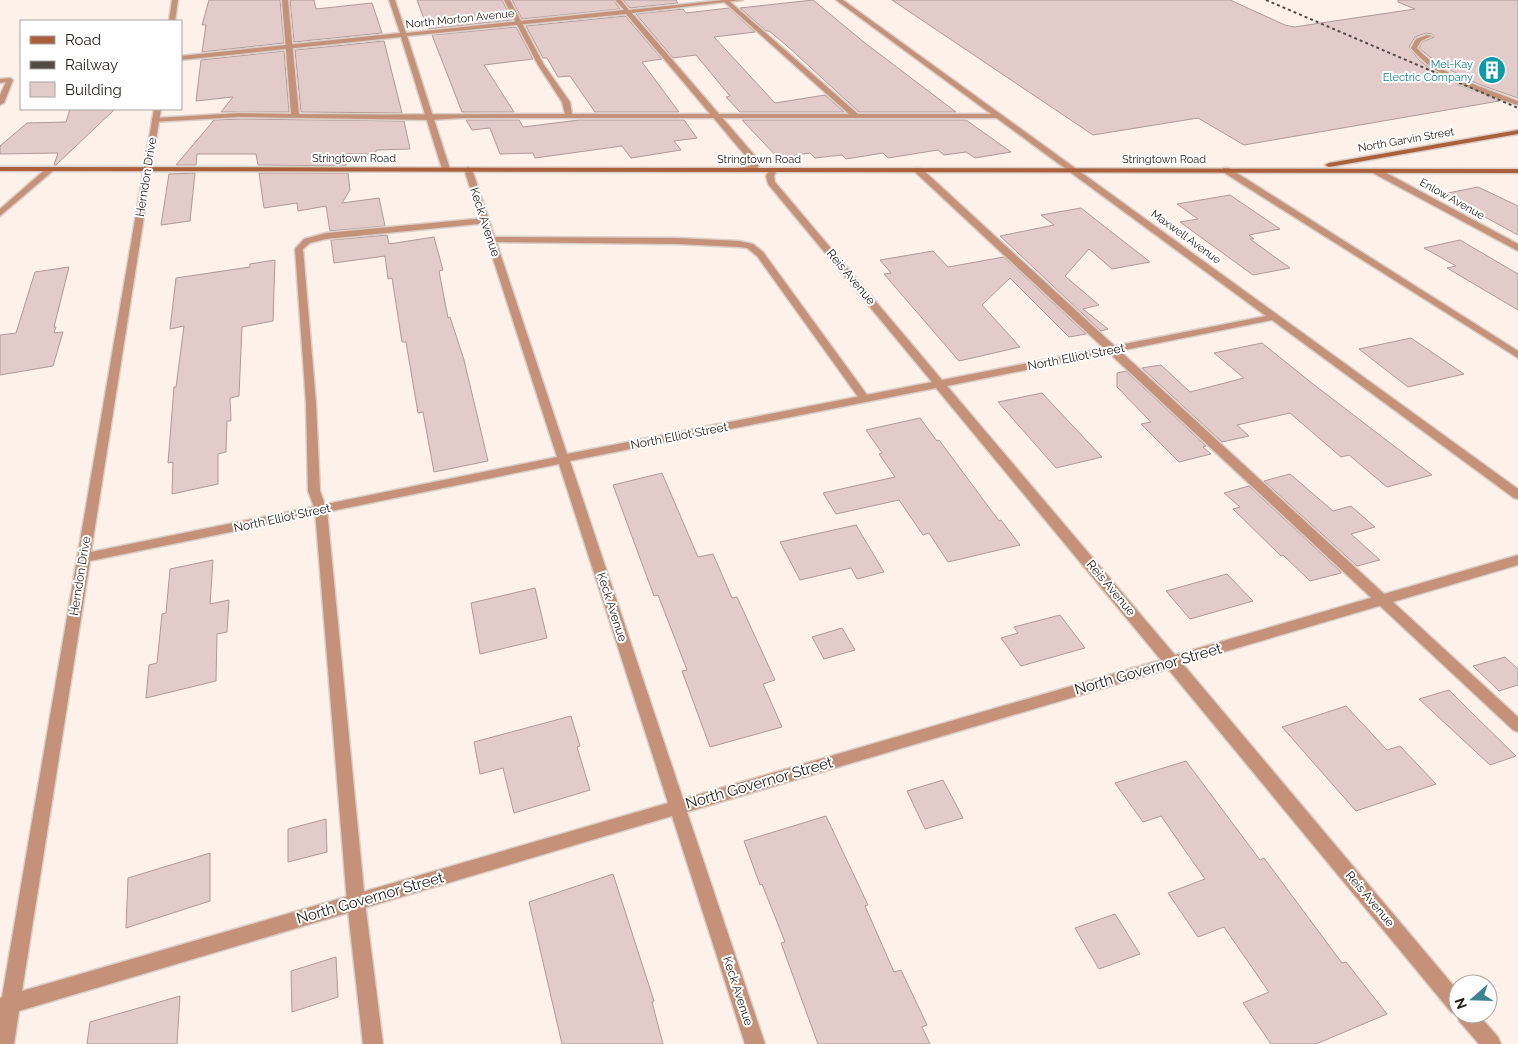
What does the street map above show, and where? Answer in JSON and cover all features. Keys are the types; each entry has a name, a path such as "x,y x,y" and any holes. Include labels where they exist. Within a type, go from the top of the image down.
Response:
{"main road":[{"name":"North Garvin Street","path":"1297,170 1518,132"},
{"name":"Stringtown Road","path":"0,169 1518,171"}],"street":[{"path":"172,20 175,0"},
{"path":"285,0 295,115"},
{"path":"392,0 446,169"},
{"path":"507,0 541,64 566,102 569,116"},
{"path":"618,0 755,163 754,168 740,170"},
{"name":"North Morton Avenue","path":"182,58 740,0"},
{"name":"Maxwell Avenue","path":"839,0 1518,495"},
{"path":"726,1 857,117"},
{"path":"1429,36 1418,40 1414,48 1419,56 1449,74 1518,103"},
{"path":"0,82 10,80 0,103"},
{"path":"156,114 430,118 463,116 999,116"},
{"name":"Herndon Drive","path":"4,1044 5,1005 83,558 156,114"},
{"path":"0,212 51,169"},
{"name":"Keck Avenue","path":"468,170 756,1044"},
{"name":"Reis Avenue","path":"773,170 770,176 771,182 1448,993"},
{"path":"918,170 1518,726"},
{"path":"1226,170 1518,355"},
{"name":"Enlow Avenue","path":"1376,171 1518,248"},
{"path":"373,1044 356,902 321,510 314,491 311,403 299,249 301,244 307,240 326,236 485,221"},
{"path":"491,240 677,241 750,246 765,261 865,400"},
{"name":"North Elliot Street","path":"83,558 563,459 1274,317"},
{"name":"North Governor Street","path":"5,1005 1518,560"},
{"path":"1474,1024 1491,1044"}],"building":[{"path":"209,0 280,0 284,43 202,52 206,25 202,25"},
{"path":"290,0 314,0 316,9 372,3 382,33 294,42"},
{"path":"417,0 502,0 512,20 430,29 427,27"},
{"path":"512,0 613,0 620,9 522,19"},
{"path":"623,0 676,0 678,3 630,8"},
{"path":"813,0 865,43 956,112 859,112 786,45 769,31 766,31 740,8"},
{"path":"892,0 1230,0 1285,25 1294,27 1415,9 1398,2 1398,0 1518,0 1518,98 1478,84 1440,65 1419,48 1422,42 1434,37 1432,34 1426,33 1415,37 1409,47 1419,60 1459,85 1499,101 1244,145 1198,118 1093,135"},
{"path":"729,8 755,32 714,37 775,103 825,95 844,112 740,112 726,97 730,96 696,55 673,58 636,14 683,9 686,13"},
{"path":"625,16 662,59 642,62 679,112 595,112 570,76 558,77 547,58 543,58 526,26"},
{"path":"516,27 533,59 484,65 514,112 462,112 432,35"},
{"path":"384,41 402,113 301,112 295,50"},
{"path":"284,51 289,112 221,112 233,97 196,101 201,60"},
{"path":"70,110 114,110 56,165 54,165 58,153 0,154 0,146 27,123 66,122"},
{"path":"214,120 404,121 410,149 377,150 374,154 345,154 346,166 258,165 256,154 197,154 196,165 176,165"},
{"path":"466,120 519,120 523,127 579,120 684,120 697,138 674,141 681,150 631,158 622,146 535,158 533,153 500,154 490,128 472,130"},
{"path":"742,120 966,120 1011,152 975,158 966,152 944,155 938,150 888,158 883,153 846,159 842,155 815,158 810,153 778,158"},
{"path":"195,173 190,221 161,225 169,174"},
{"path":"259,173 348,173 350,190 342,203 379,198 385,226 330,231 326,206 298,211 297,203 264,208"},
{"path":"1478,187 1518,206 1518,235 1443,194"},
{"path":"1230,195 1280,229 1249,235 1254,239 1250,239 1290,268 1253,275 1180,222 1198,219 1177,204"},
{"path":"1081,208 1150,262 1112,269 1089,249 1065,276 1099,305 1083,309 1108,329 1101,331 1000,236 1054,225 1041,215"},
{"path":"387,235 389,244 434,237 443,270 439,271 448,318 450,317 464,360 488,461 434,472 423,412 418,413 406,342 402,342 392,278 388,279 385,256 334,263 331,240"},
{"path":"1460,240 1518,274 1518,310 1447,268 1456,266 1424,248"},
{"path":"933,251 948,267 1004,257 1086,334 1069,337 1010,278 982,305 1020,347 959,361 884,274 891,273 880,260"},
{"path":"275,260 273,321 242,327 239,396 230,398 231,421 227,421 226,452 218,454 218,484 172,494 173,462 168,463 174,387 176,387 184,326 170,329 176,278 250,267 250,264"},
{"path":"69,267 54,327 56,327 54,333 63,332 53,366 0,375 0,335 16,333 35,272"},
{"path":"1411,338 1464,374 1408,387 1359,349"},
{"path":"1262,343 1432,475 1387,487 1349,455 1341,457 1290,413 1237,425 1249,436 1222,442 1142,368 1161,365 1190,392 1244,378 1214,353"},
{"path":"1126,371 1206,446 1203,447 1211,454 1179,462 1141,424 1151,422 1117,387 1117,373"},
{"path":"1042,393 1102,457 1056,468 998,402"},
{"path":"920,418 937,441 939,440 999,521 1001,520 1020,545 948,562 929,533 923,535 899,500 836,514 823,493 895,477 879,454 882,453 866,430"},
{"path":"662,473 698,557 713,554 732,598 737,597 775,680 763,684 782,727 710,747 682,671 687,670 658,595 654,596 613,485"},
{"path":"1290,474 1333,511 1351,506 1375,527 1351,534 1380,560 1357,566 1264,481"},
{"path":"1249,486 1341,573 1310,581 1283,555 1281,556 1233,509 1240,507 1224,493"},
{"path":"856,525 884,572 857,579 851,568 800,580 780,542"},
{"path":"213,560 210,604 229,600 227,632 217,634 216,681 146,698 149,665 157,663 162,614 166,613 170,569"},
{"path":"1227,574 1253,601 1190,619 1166,591"},
{"path":"535,588 547,638 480,654 471,603"},
{"path":"1060,615 1085,648 1021,666 1001,638 1018,633 1014,627"},
{"path":"842,628 855,650 824,659 812,637"},
{"path":"1505,657 1518,669 1518,685 1499,691 1473,666"},
{"path":"1449,690 1516,756 1490,765 1419,699"},
{"path":"1346,706 1387,750 1400,746 1436,784 1356,811 1282,727"},
{"path":"571,716 580,746 577,747 590,790 514,813 503,768 480,774 474,742"},
{"path":"1186,761 1260,860 1264,858 1342,963 1346,962 1387,1014 1316,1044 1271,1044 1243,1003 1269,992 1224,927 1198,937 1168,893 1205,879 1161,816 1143,822 1115,783"},
{"path":"943,780 963,818 925,829 907,791"},
{"path":"826,816 868,905 865,906 894,972 901,970 927,1025 922,1027 930,1044 818,1044 781,943 785,942 762,884 760,885 744,841"},
{"path":"326,819 327,852 288,862 288,829"},
{"path":"210,853 210,901 126,928 128,878"},
{"path":"613,874 654,1001 652,1002 663,1044 562,1044 529,902"},
{"path":"1115,914 1140,954 1099,969 1075,928"},
{"path":"336,957 338,997 292,1012 291,971"},
{"path":"180,996 177,1044 87,1044 90,1022"}],"railway":[{"path":"1266,0 1518,108"}],"place":[{"name":"Mel-Kay Electric Company","path":"1492,70"}]}
